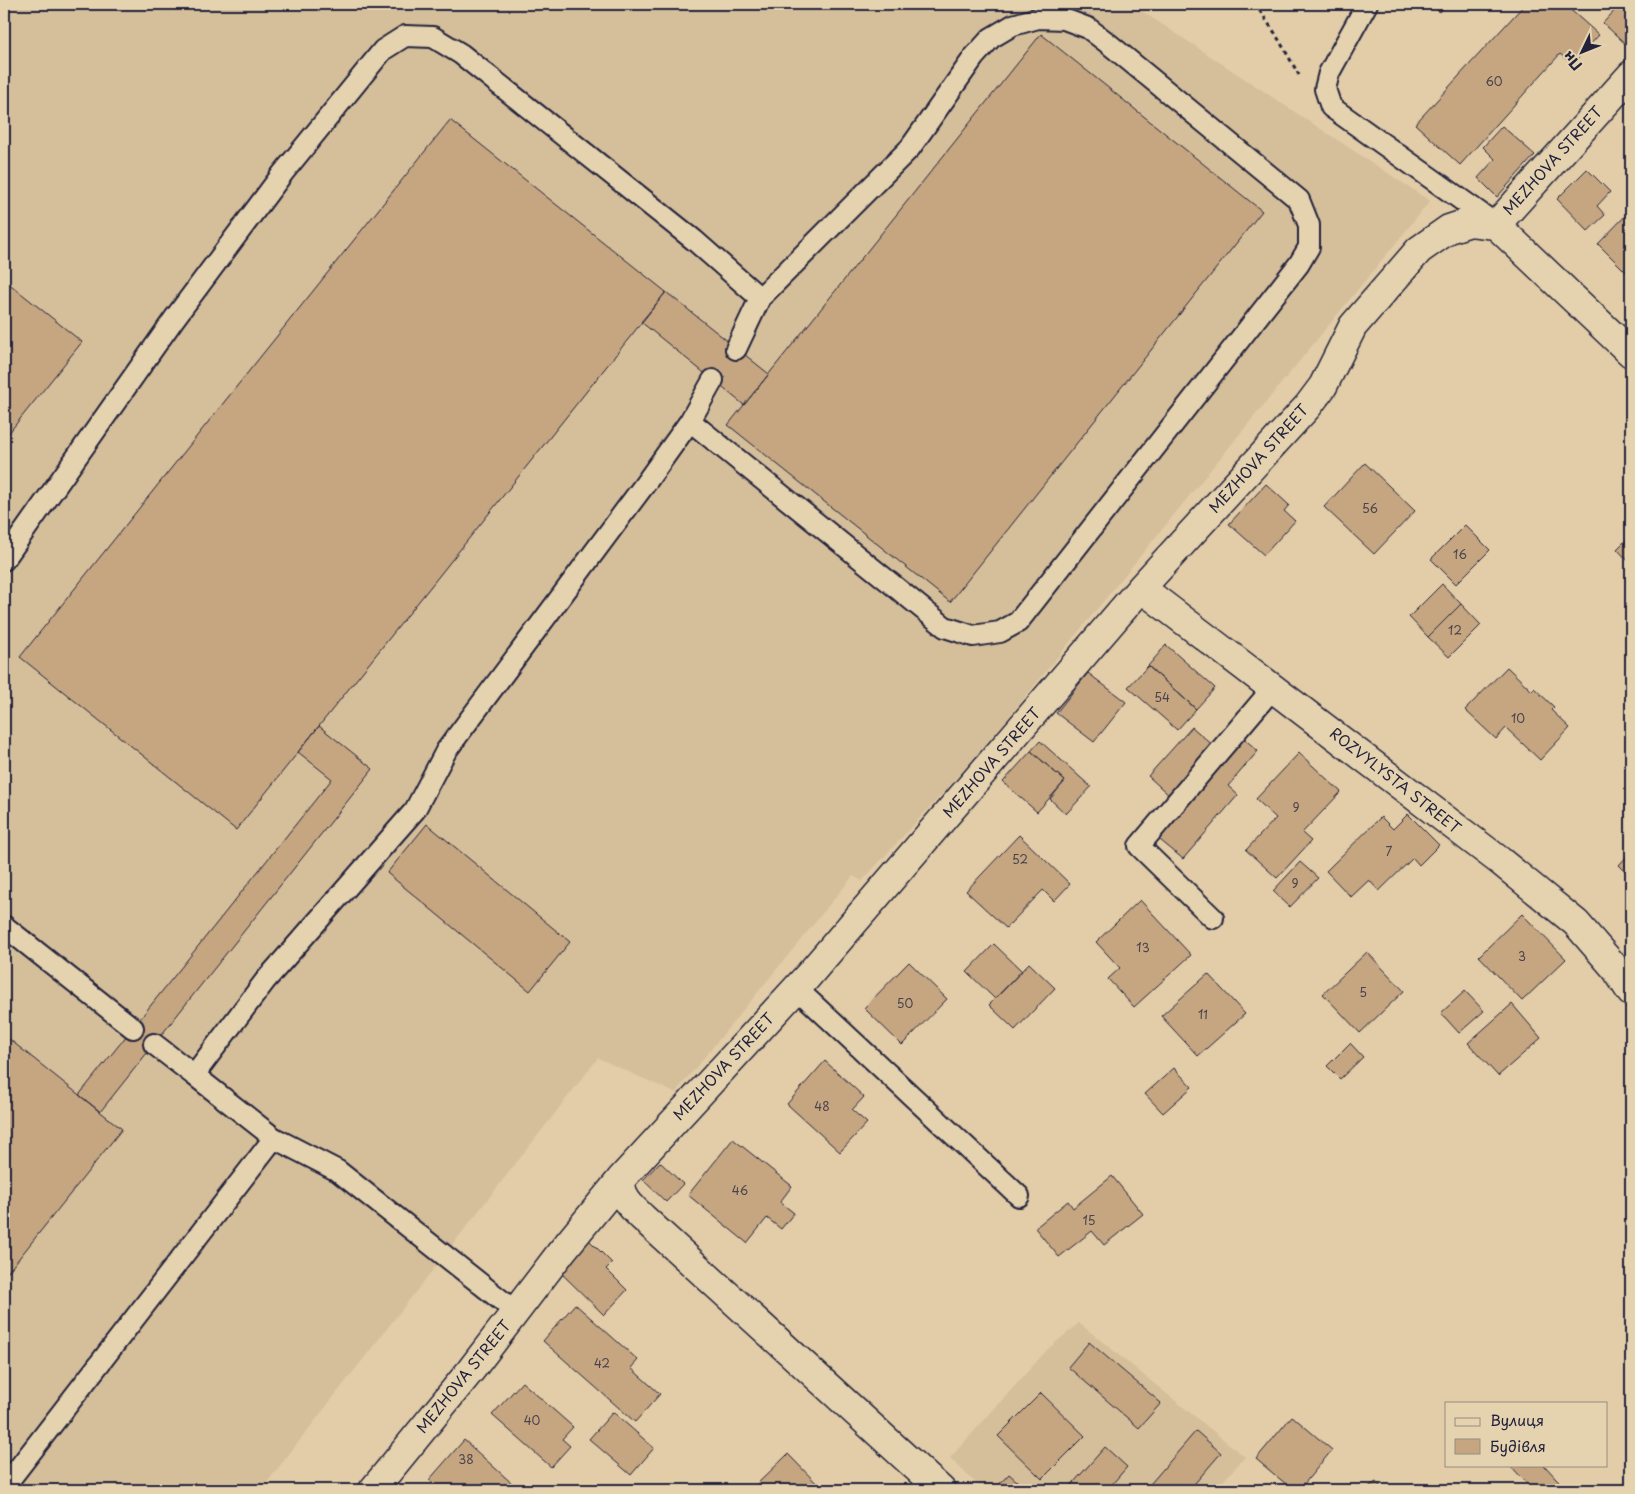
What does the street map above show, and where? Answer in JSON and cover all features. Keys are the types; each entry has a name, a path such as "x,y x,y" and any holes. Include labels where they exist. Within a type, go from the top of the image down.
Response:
{"street":[{"name":"MEZHOVA STREET","path":"373,1490 621,1179 797,989 1141,588 1308,406 1323,386 1353,326 1419,250 1449,229 1463,224 1470,222 1496,225 1631,75"},
{"path":"1496,225 1631,353"},
{"name":"ROZVYLYSTA STREET","path":"1141,588 1500,861 1576,924 1616,969 1631,992"},
{"path":"621,1179 624,1199 642,1217 941,1490"}],"lane":[{"path":"1367,4 1329,73 1325,89 1331,107 1496,225"},
{"path":"690,421 945,627 973,636 1000,632 1018,622 1299,264 1309,247 1309,224 1299,200 1088,28 1064,20 1038,18 1013,25 991,38 974,57 910,148 760,298 736,349"},
{"path":"4,560 174,319 283,173 382,50 405,36 433,38 461,54 694,240 760,298"},
{"path":"194,1075 265,981 415,810 446,751 690,421 713,380"},
{"path":"1213,918 1139,846 1273,688"},
{"path":"4,926 133,1028"},
{"path":"797,989 1019,1196"},
{"path":"154,1044 274,1138 338,1171 516,1312"},
{"path":"4,1487 274,1138"}],"shaded area":[{"path":"4,4 1131,4 1430,201 977,756 862,881 853,876 675,1093 598,1058 261,1490 4,1490"},
{"path":"1079,1323 1245,1457 1215,1490 983,1490 950,1458 1048,1349"}],"building":[{"path":"1428,4 1446,4 1440,12"},
{"path":"1525,4 1564,4 1599,35 1572,64 1560,54 1460,165 1415,124"},
{"path":"1619,6 1631,17 1631,49 1603,23"},
{"path":"1041,34 1262,211 950,602 728,425"},
{"path":"450,120 666,292 236,830 20,657"},
{"path":"1502,126 1535,155 1497,197 1478,178 1495,159 1483,147"},
{"path":"1587,169 1610,192 1597,206 1605,215 1588,231 1557,199"},
{"path":"1631,210 1631,277 1598,244"},
{"path":"7,282 82,342 4,439 4,287"},
{"path":"666,292 769,374 744,405 641,322"},
{"path":"1365,463 1415,511 1374,554 1324,507"},
{"path":"1266,484 1289,505 1284,511 1295,521 1264,555 1229,524"},
{"path":"1465,525 1490,550 1456,584 1431,559"},
{"path":"1631,535 1631,564 1617,549"},
{"path":"1442,584 1461,604 1428,637 1409,617"},
{"path":"1461,604 1481,625 1449,657 1428,637"},
{"path":"1166,645 1215,688 1196,709 1148,666"},
{"path":"1148,666 1196,709 1177,730 1128,687"},
{"path":"1507,667 1532,691 1534,688 1554,707 1551,710 1570,728 1540,760 1506,728 1496,739 1465,710"},
{"path":"1088,673 1126,702 1094,742 1056,713"},
{"path":"319,726 373,769 100,1112 79,1095 332,779 298,752"},
{"path":"1192,727 1215,747 1171,797 1148,776"},
{"path":"1240,735 1258,751 1228,786 1238,795 1183,859 1154,835"},
{"path":"1040,741 1091,787 1066,814 1050,799 1065,781 1031,751"},
{"path":"1031,751 1065,781 1037,812 1003,782"},
{"path":"1299,753 1341,792 1302,833 1311,841 1277,878 1246,850 1276,818 1256,799"},
{"path":"1408,814 1439,845 1419,865 1413,858 1379,891 1369,880 1351,897 1326,871 1381,817 1393,829"},
{"path":"427,824 570,942 530,991 387,873"},
{"path":"1019,835 1070,884 1054,901 1043,890 1006,928 966,891"},
{"path":"1631,852 1631,877 1619,865"},
{"path":"1300,862 1318,878 1290,907 1273,891"},
{"path":"1140,900 1191,955 1134,1007 1108,979 1120,968 1096,942"},
{"path":"1522,914 1566,959 1522,1001 1479,956"},
{"path":"994,944 1022,971 995,999 967,972"},
{"path":"1367,952 1404,991 1360,1033 1323,994"},
{"path":"909,962 947,999 902,1045 864,1008"},
{"path":"1029,963 1055,988 1015,1030 989,1005"},
{"path":"1208,974 1245,1014 1198,1056 1161,1016"},
{"path":"1465,991 1484,1011 1459,1033 1441,1013"},
{"path":"1512,1004 1541,1038 1498,1076 1468,1043"},
{"path":"4,1035 122,1129 4,1277"},
{"path":"1350,1043 1363,1057 1340,1079 1327,1066"},
{"path":"825,1061 864,1097 852,1110 867,1123 840,1152 787,1104"},
{"path":"1174,1068 1192,1087 1163,1113 1145,1094"},
{"path":"733,1139 792,1186 780,1202 794,1213 781,1229 767,1218 747,1243 688,1195"},
{"path":"660,1162 683,1184 666,1202 643,1180"},
{"path":"1112,1176 1143,1214 1104,1245 1092,1231 1059,1257 1035,1228 1068,1201 1073,1208"},
{"path":"588,1239 612,1263 606,1269 627,1290 604,1315 559,1271"},
{"path":"575,1304 638,1360 631,1368 660,1394 635,1422 543,1341"},
{"path":"1089,1342 1161,1403 1139,1428 1068,1367"},
{"path":"522,1382 573,1427 562,1439 570,1446 551,1467 492,1415"},
{"path":"1041,1393 1085,1436 1042,1479 998,1436"},
{"path":"613,1412 654,1448 631,1475 589,1439"},
{"path":"1292,1416 1332,1450 1299,1490 1293,1490 1256,1459"},
{"path":"1196,1431 1221,1453 1189,1490 1145,1490"},
{"path":"464,1440 516,1487 513,1490 440,1490 429,1480"},
{"path":"1105,1447 1127,1467 1107,1490 1067,1490"},
{"path":"788,1454 823,1490 751,1490"},
{"path":"1511,1466 1545,1466 1567,1490 1533,1490"},
{"path":"1009,1474 1027,1490 994,1490"},
{"path":"1376,1482 1384,1490 1364,1490"}]}
